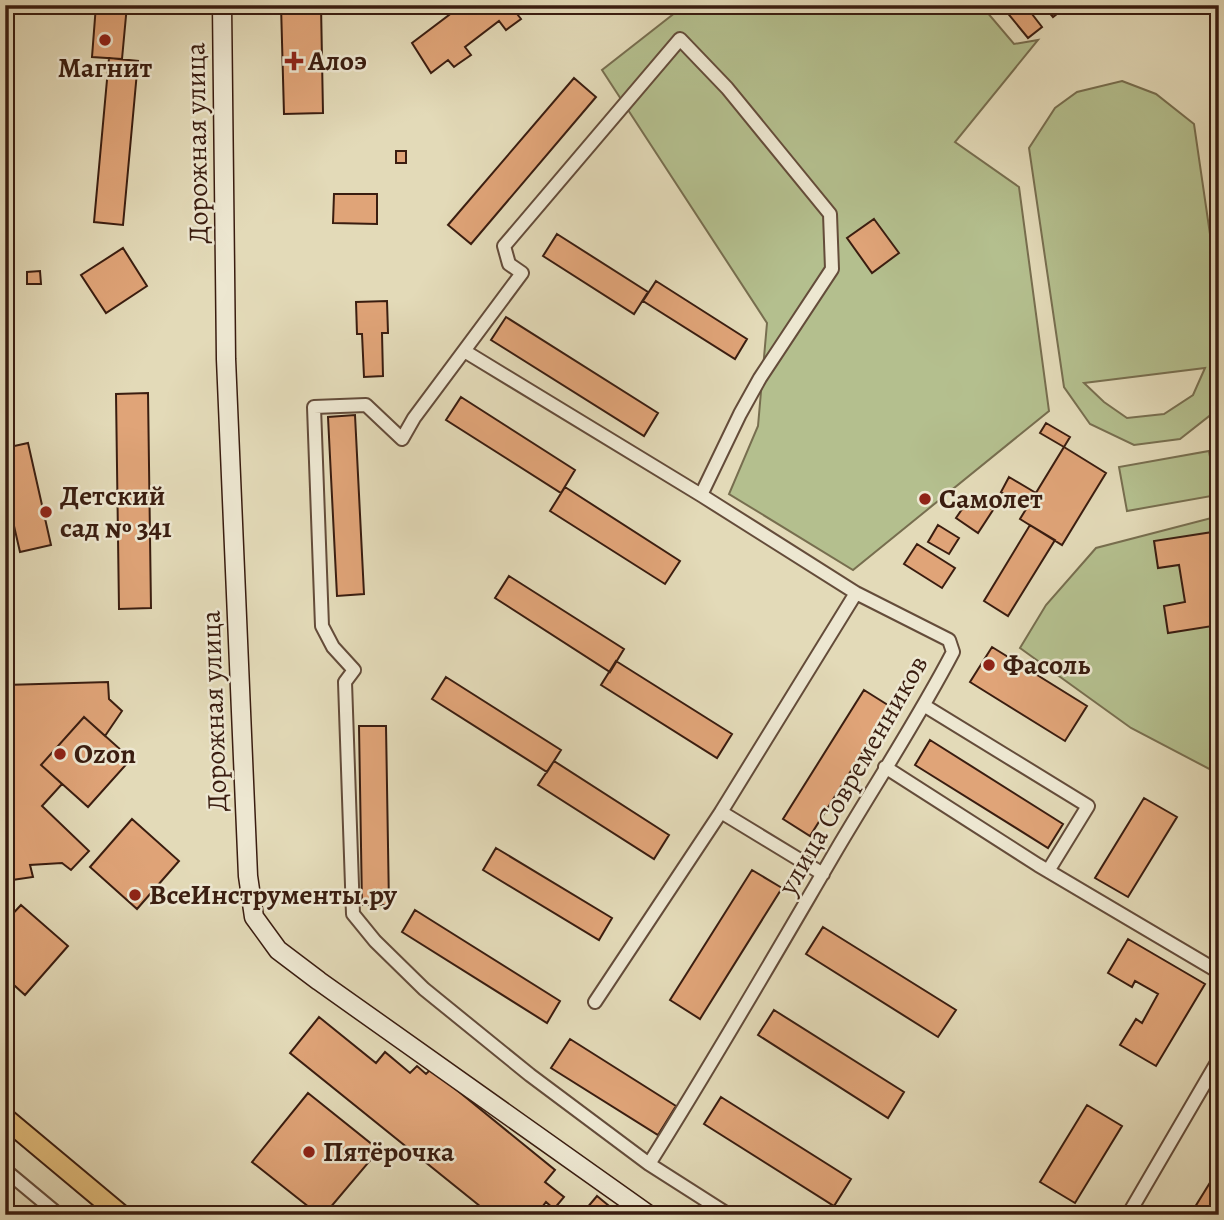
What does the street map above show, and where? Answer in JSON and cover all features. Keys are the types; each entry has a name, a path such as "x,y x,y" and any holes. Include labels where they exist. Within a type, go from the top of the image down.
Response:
{"main road":[{"path":"5,1118 121,1215"}],"street":[{"name":"Дорожная улица","path":"222,5 226,359 248,876 254,917 278,950 309,974 649,1215"},
{"path":"701,495 760,378 832,269 830,214 727,88 680,38 504,246 509,264 522,273 466,352 414,418 402,439 366,405 314,407 322,626 333,647 354,670 345,682 353,914 375,942 424,989 530,1075 649,1164 729,1215"},
{"name":"улица Современников","path":"466,352 856,593 949,640 953,652 925,706 822,874 719,1052 649,1164"},
{"path":"595,1002 721,812 856,593"},
{"path":"925,706 1088,806 1048,871"},
{"path":"886,767 1048,871 1219,972"},
{"path":"721,812 822,874"},
{"path":"1128,1215 1219,1059"},
{"path":"5,1170 59,1215"}],"green space":[{"path":"685,5 981,5 1014,44 1038,40 955,142 1019,187 1049,411 853,570 729,494 758,426 767,323 602,70"},
{"path":"1122,81 1156,94 1194,124 1219,296 1219,399 1213,413 1180,439 1134,445 1090,424 1064,387 1029,148 1055,108 1077,92","holes":["1205,368 1193,395 1164,414 1127,418 1104,402 1084,383"]},
{"path":"1209,451 1217,495 1127,511 1119,467"},
{"path":"1219,516 1219,774 1131,728 1020,648 1046,605 1096,548"}],"building":[{"path":"96,5 127,5 122,59 92,57"},
{"path":"281,5 321,5 323,113 284,114"},
{"path":"468,5 520,5 514,10 521,19 506,30 499,21 465,47 471,55 454,67 448,60 431,73 412,43 457,9 459,12"},
{"path":"1001,5 1025,5 1042,27 1028,38"},
{"path":"1043,5 1066,5 1067,6 1053,17"},
{"path":"109,58 138,61 123,225 94,222"},
{"path":"574,78 596,97 471,244 448,225"},
{"path":"396,151 406,151 406,163 396,163"},
{"path":"334,194 377,194 377,224 333,223"},
{"path":"874,219 899,253 872,273 847,238"},
{"path":"557,234 648,292 634,314 543,256"},
{"path":"123,248 147,286 106,313 81,275"},
{"path":"40,271 41,284 27,284 27,272"},
{"path":"656,281 747,339 735,359 643,301"},
{"path":"387,301 388,333 382,333 383,376 364,377 362,334 357,334 356,302"},
{"path":"506,317 658,413 644,436 491,340"},
{"path":"148,393 151,608 119,609 116,394"},
{"path":"461,397 575,470 561,493 446,420"},
{"path":"355,415 364,594 337,596 328,417"},
{"path":"1046,423 1070,437 1064,447 1040,433"},
{"path":"28,443 51,545 20,552 5,487 5,448"},
{"path":"1064,447 1106,473 1062,545 1020,519"},
{"path":"1009,477 1036,493 1027,507 1001,492"},
{"path":"565,487 680,561 665,584 550,511"},
{"path":"971,496 993,510 978,533 956,518"},
{"path":"938,525 959,538 949,554 928,542"},
{"path":"1030,525 1055,540 1008,616 984,601"},
{"path":"1219,531 1219,625 1168,633 1164,606 1185,602 1179,565 1158,568 1154,541"},
{"path":"917,544 955,568 942,588 904,564"},
{"path":"509,576 624,649 610,672 495,598"},
{"path":"992,647 1087,706 1065,741 970,682"},
{"path":"616,661 732,734 717,758 601,685"},
{"path":"446,677 561,750 547,772 432,699"},
{"path":"108,682 109,699 122,711 105,736 84,717 41,765 62,784 42,806 89,851 71,870 62,863 30,865 33,877 5,881 5,685"},
{"path":"864,690 891,707 810,836 783,819"},
{"path":"84,717 131,759 88,807 41,765"},
{"path":"359,726 386,726 389,905 362,905"},
{"path":"930,740 1063,824 1048,848 915,765"},
{"path":"554,761 669,835 654,859 538,785"},
{"path":"1144,798 1177,817 1128,897 1095,878"},
{"path":"132,819 179,861 137,909 90,867"},
{"path":"496,848 612,918 599,940 483,870"},
{"path":"752,870 782,888 700,1019 670,1000"},
{"path":"21,905 68,946 25,995 5,977 5,922"},
{"path":"415,910 560,1001 547,1023 402,932"},
{"path":"823,927 956,1010 938,1037 806,954"},
{"path":"1128,939 1205,984 1156,1066 1120,1045 1136,1019 1142,1023 1158,994 1135,981 1132,987 1108,973"},
{"path":"774,1010 904,1092 888,1118 758,1035"},
{"path":"319,1017 376,1063 385,1052 410,1073 417,1066 426,1074 431,1069 555,1170 545,1182 564,1197 554,1209 546,1202 536,1215 491,1215 290,1053"},
{"path":"570,1039 676,1106 658,1135 551,1068"},
{"path":"308,1093 379,1150 324,1215 319,1215 252,1162"},
{"path":"721,1097 851,1179 834,1206 704,1124"},
{"path":"1087,1105 1122,1126 1075,1203 1040,1182"},
{"path":"1219,1168 1219,1215 1208,1215 1195,1207"},
{"path":"597,1196 620,1215 581,1215"}],"place":[{"name":"Магнит","path":"105,40"},
{"name":"Алоэ","path":"294,61"},
{"name":"Самолет","path":"925,499"},
{"name":"Детский сад № 341","path":"46,512"},
{"name":"Фасоль","path":"989,665"},
{"name":"Ozon","path":"60,754"},
{"name":"ВсеИнструменты.ру","path":"135,895"},
{"name":"Пятёрочка","path":"309,1152"}]}
